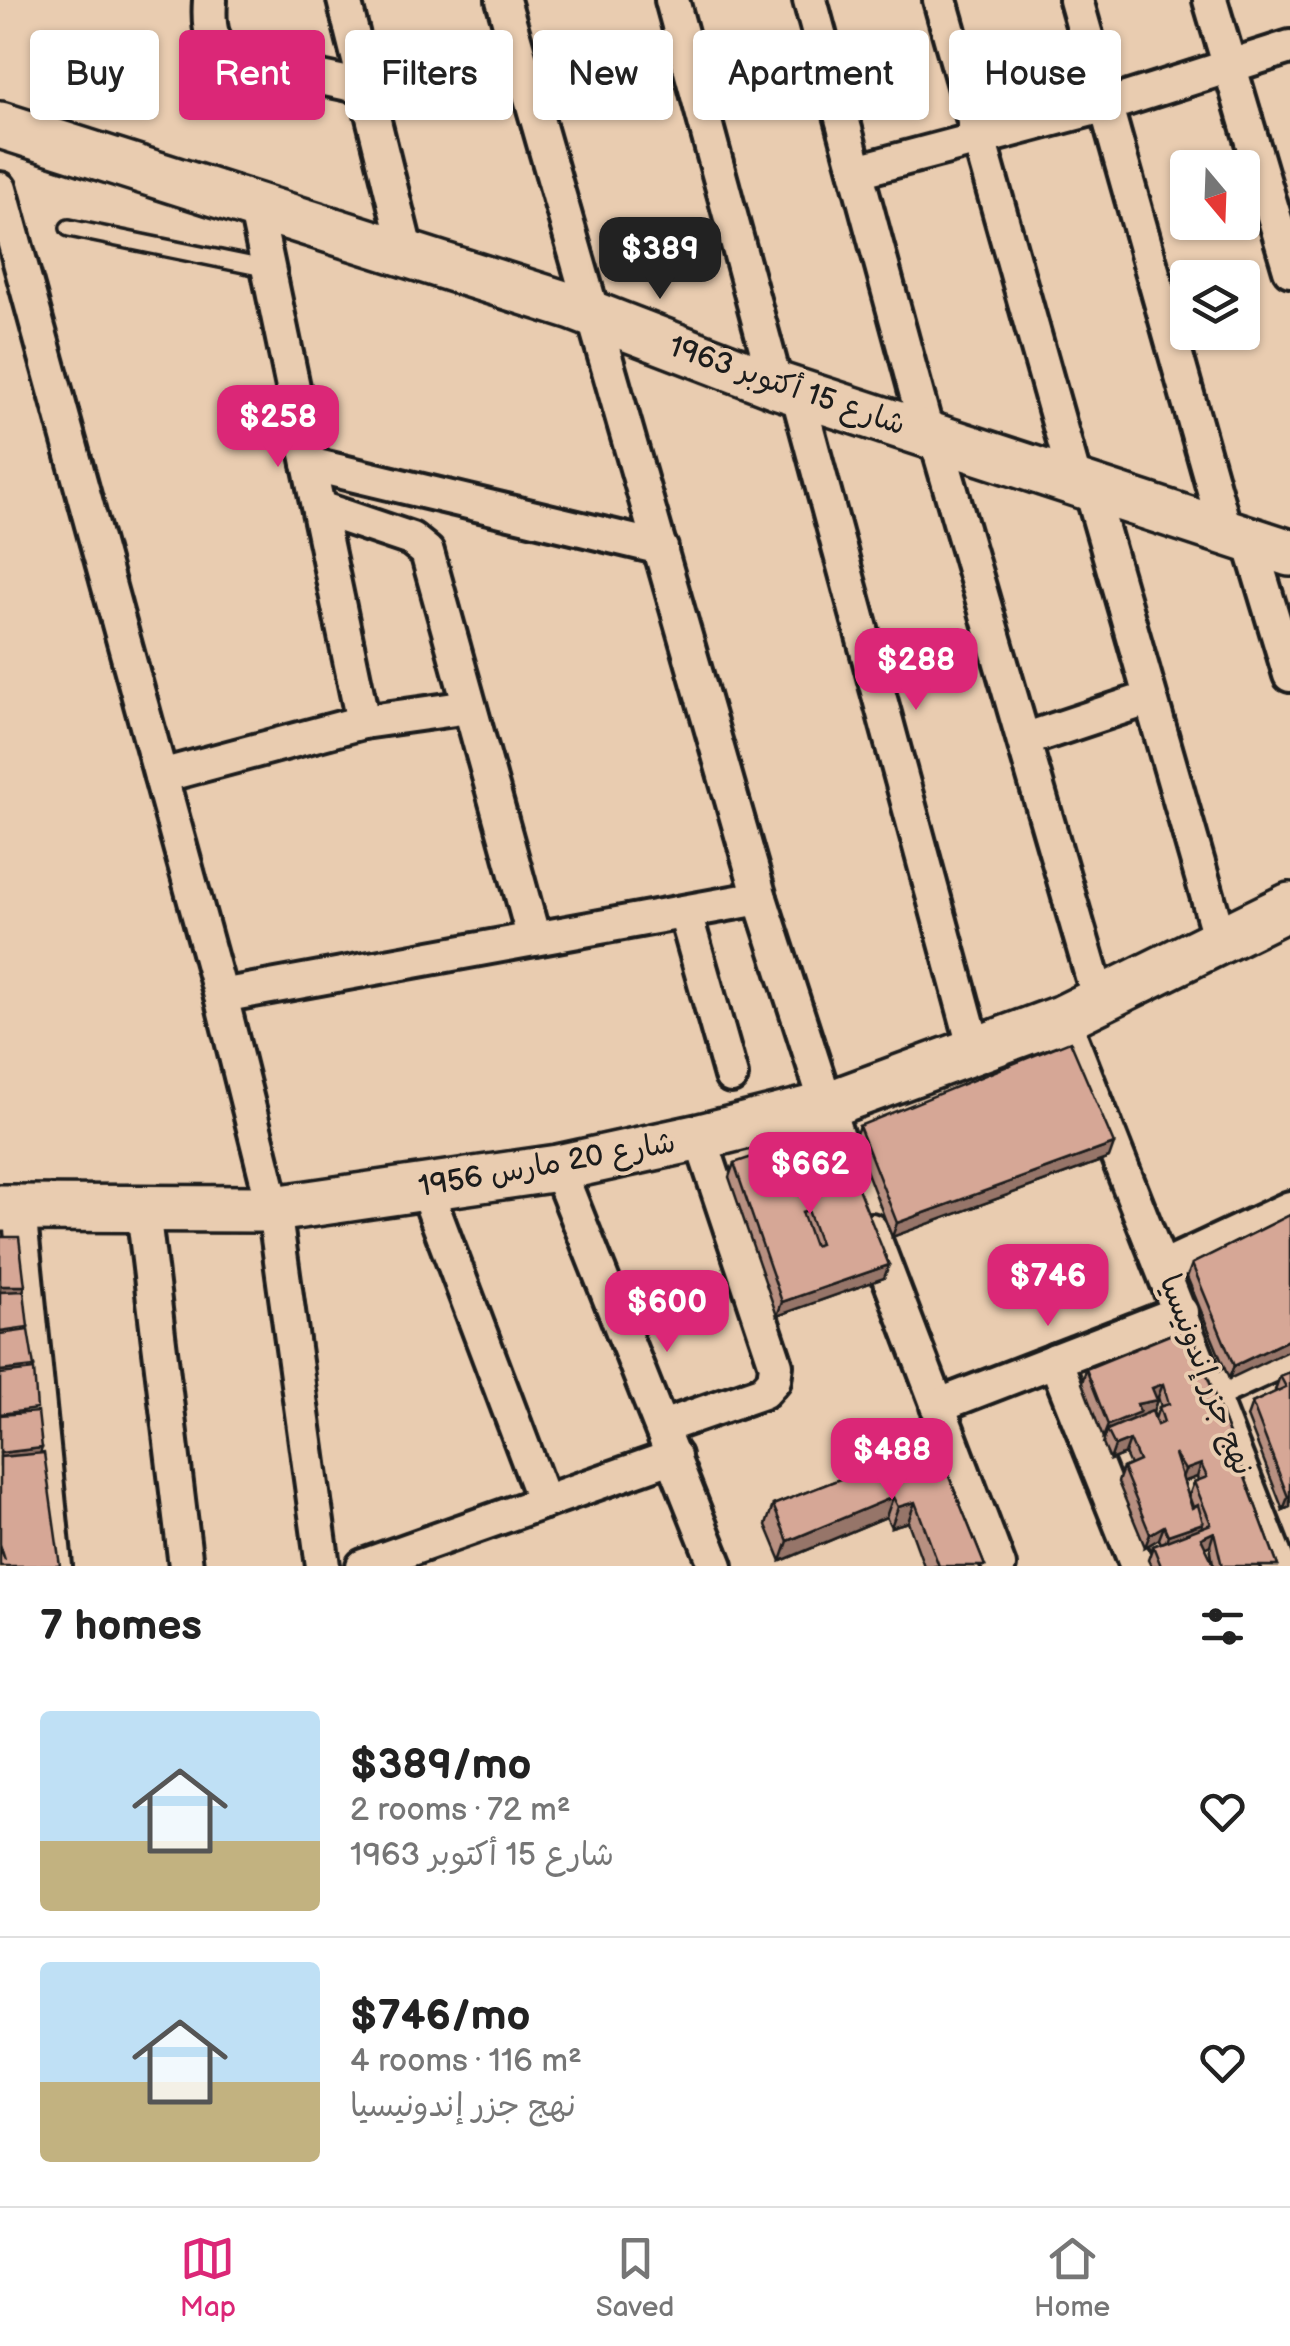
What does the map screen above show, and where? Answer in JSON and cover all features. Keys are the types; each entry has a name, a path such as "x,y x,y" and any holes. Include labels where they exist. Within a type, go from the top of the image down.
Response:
{"street":[{"path":"210,0 208,27 222,52 236,60 345,83"},
{"path":"344,0 352,30"},
{"path":"504,0 760,898 824,1106 1000,1566"},
{"path":"672,0 975,1050"},
{"name":"نهج جزر إندونيسيا","path":"810,0 932,437 1024,740 1081,1009 1163,1267 1214,1392 1277,1520 1280,1566"},
{"path":"940,0 976,137 1220,940"},
{"path":"1076,0 1085,30"},
{"path":"1210,0 1290,270"},
{"path":"1121,101 1290,47"},
{"path":"376,120 408,254"},
{"path":"857,171 1046,120"},
{"path":"1112,120 1255,543 1290,675"},
{"name":"شارع 15 أكتوبر 1963","path":"0,125 408,254 786,389 1255,543"},
{"path":"0,189 221,996 274,1209 324,1566"},
{"path":"256,205 363,722"},
{"path":"309,464 661,548"},
{"path":"319,508 422,544 534,940"},
{"path":"1024,740 1147,699"},
{"path":"161,776 363,722 469,707"},
{"path":"221,996 760,898"},
{"name":"شارع 20 مارس 1956","path":"9,1209 274,1209 558,1168 700,1137 824,1106 1081,1009 1290,906"},
{"path":"685,913 731,1076"},
{"path":"364,1566 544,1502 763,1392 774,1380 776,1365 700,1137"},
{"path":"558,1168 716,1566"},
{"path":"425,1186 544,1502"},
{"path":"1163,1267 1290,1208"},
{"path":"9,1209 56,1566"},
{"path":"143,1210 186,1566"},
{"path":"938,1406 1182,1312"},
{"path":"1214,1392 1290,1357"},
{"path":"1056,1360 1137,1566"}],"lane":[{"path":"69,228 269,269"}],"building":[{"path":"1070,1041 1114,1144 897,1223 859,1126"},
{"path":"835,1131 889,1265 782,1302 734,1163 779,1148 801,1196 786,1147","holes":["808,1210 820,1244 814,1246 802,1212"]},
{"path":"1290,1215 1290,1339 1234,1366 1192,1264"},
{"path":"0,1237 19,1237 25,1286 0,1286"},
{"path":"24,1291 28,1327 0,1331 0,1292"},
{"path":"1189,1327 1278,1566 1222,1566 1214,1532 1201,1538 1214,1565 1161,1566 1153,1546 1211,1524 1194,1482 1207,1477 1201,1464 1185,1470 1175,1454 1192,1508 1198,1505 1203,1523 1168,1535 1164,1526 1150,1534 1123,1468 1139,1461 1130,1440 1115,1446 1107,1430 1152,1411 1157,1425 1164,1422 1159,1407 1169,1404 1163,1384 1152,1388 1157,1400 1137,1404 1140,1412 1108,1425 1086,1369"},
{"path":"28,1330 34,1367 0,1371 0,1334"},
{"path":"34,1370 37,1409 0,1414 0,1374"},
{"path":"1290,1372 1288,1497 1252,1403 1286,1387 1280,1376"},
{"path":"38,1412 42,1448 0,1453 0,1415"},
{"path":"935,1442 985,1566 939,1566 915,1502 898,1507 893,1497 788,1541 773,1505"},
{"path":"44,1453 60,1566 0,1566 0,1546 5,1560 0,1544 0,1457"}]}
